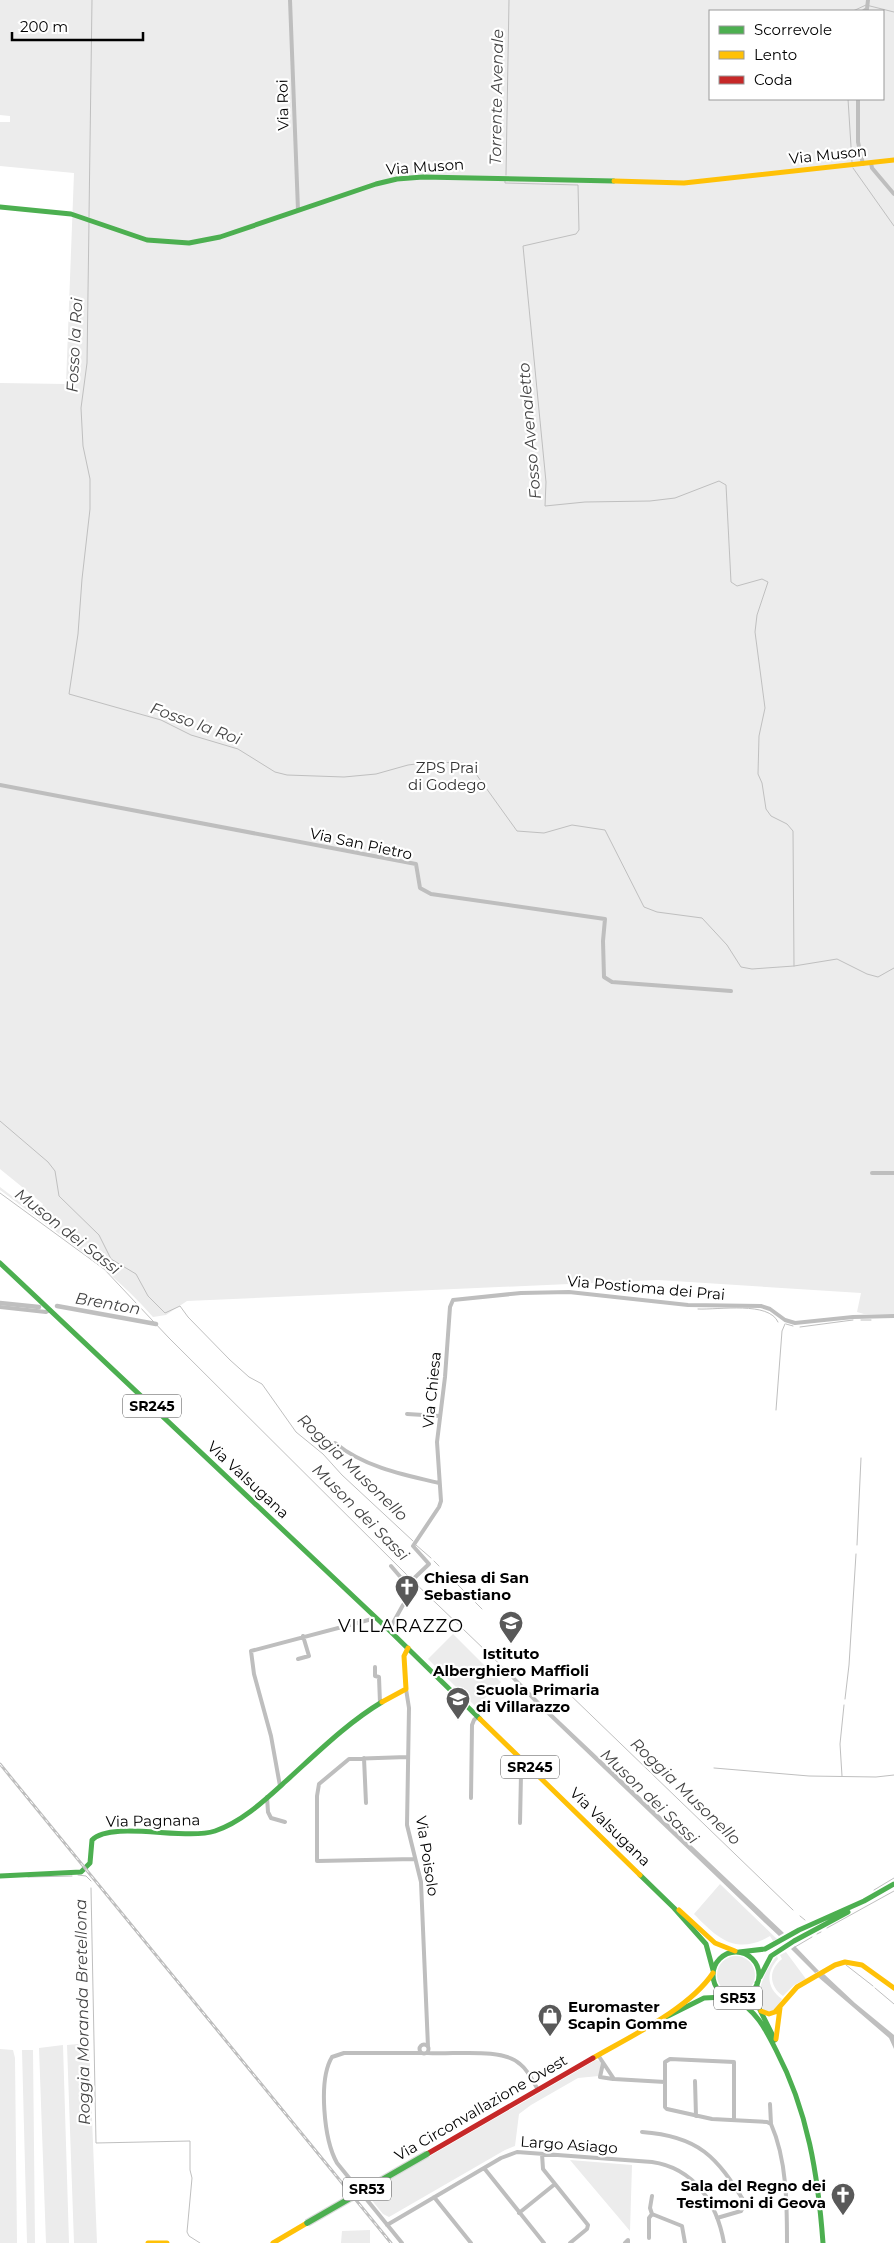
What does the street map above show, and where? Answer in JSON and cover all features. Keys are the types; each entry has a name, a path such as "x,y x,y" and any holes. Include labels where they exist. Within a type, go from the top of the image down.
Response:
{"main road":[{"name":"Via Muson","path":"0,207 64,213 93,220 147,240 167,243 189,243 220,237 376,184 397,179 509,177 674,184 894,160"},
{"name":"Via Valsugana","path":"0,1263 408,1648 674,1908 706,1944 710,1953 713,1971"},
{"name":"Via Poisolo","path":"406,1689 404,1656 408,1648"},
{"name":"Via Pagnana","path":"0,1876 81,1872 90,1864 90,1844 97,1835 156,1832 187,1834 215,1830 267,1797 304,1764 380,1703 406,1689"},
{"name":"Via Circonvallazione Ovest","path":"273,2243 653,2023 704,1998 749,1994 758,1982 767,1960 794,1941 842,1916 894,1884"},
{"name":"Via Circonvallazione Ovest","path":"653,2023 670,2010 696,1995 703,1988 722,1957 738,1952 765,1949 789,1935 864,1901"},
{"name":"Via Valsugana","path":"674,1908 686,1916 715,1942 738,1952"},
{"name":"SR53","path":"738,1952 748,1956 755,1962 758,1971 758,1982"},
{"path":"761,2011 773,2013 792,1990 841,1962 858,1963 871,1970 894,1988"},
{"name":"SR53","path":"713,1971 715,1984 730,1997"},
{"path":"758,1982 756,2001 776,2042 798,2098 813,2146 823,2243"},
{"path":"730,1997 752,2009 766,2022"},
{"path":"776,2042 777,2019 782,2003"},
{"path":"752,2009 781,2057"},
{"path":"766,2022 777,2019"},
{"path":"148,2243 167,2243"}],"street":[{"name":"Via Roi","path":"290,0 298,210"},
{"path":"858,100 858,142 862,164"},
{"path":"871,163 872,168 894,194"},
{"name":"Via San Pietro","path":"0,785 416,864 420,888 431,894 605,919 603,941 604,977 612,982 731,991"},
{"path":"872,1173 894,1173"},
{"name":"Via Postioma dei Prai","path":"453,1300 521,1293 569,1292 688,1305 762,1306 770,1309 784,1320 795,1323 853,1317 894,1316"},
{"name":"Via Chiesa","path":"410,1582 429,1563 412,1546 439,1507 442,1498 437,1457 440,1416 446,1377 450,1307 453,1300"},
{"path":"0,1307 44,1312 50,1310"},
{"path":"407,1414 440,1416"},
{"path":"335,1443 353,1455 379,1466 439,1483"},
{"path":"389,1630 403,1605 415,1594 410,1582 391,1566"},
{"path":"280,1786 271,1736 254,1674 251,1651 376,1618"},
{"path":"298,1658 309,1656 303,1636"},
{"path":"375,1667 375,1676 379,1677 380,1703"},
{"name":"Via Poisolo","path":"406,1689 409,1708 407,1825 422,1899 428,2049"},
{"path":"472,1798 472,1725 478,1716"},
{"path":"407,1757 350,1759 320,1784 317,1796 317,1861 415,1859"},
{"path":"364,1758 366,1804"},
{"path":"520,1823 521,1774 528,1765"},
{"path":"267,1797 268,1812 271,1818 285,1822"},
{"path":"412,2053 427,2038"},
{"path":"421,2046 433,2053 493,2054 511,2058 524,2067 538,2090"},
{"path":"421,2046 422,2054"},
{"path":"402,2243 331,2153 326,2130 325,2074 332,2057 344,2053 422,2054 428,2049"},
{"path":"598,2055 614,2079"},
{"path":"734,2120 734,2065 732,2061 670,2059 665,2062 665,2107 667,2109 696,2116 734,2120 769,2123"},
{"path":"603,2063 600,2077 665,2082"},
{"path":"695,2081 696,2116"},
{"path":"770,2104 769,2123 779,2154 786,2198 787,2243"},
{"path":"642,2132 662,2134 687,2141 710,2155 720,2166 745,2203 741,2211 717,2218"},
{"name":"Largo Asiago","path":"387,2225 513,2152 652,2162 673,2167 689,2177 702,2189 717,2218 724,2243"},
{"path":"542,2154 542,2166 589,2227 570,2243"},
{"path":"484,2168 544,2243"},
{"path":"519,2213 555,2184"},
{"path":"648,2238 649,2218 652,2214 652,2196"},
{"path":"434,2197 471,2243"},
{"path":"652,2214 682,2226 685,2243"}],"green space":[{"name":"ZPS Prai di Godego","path":"0,0 894,0 894,1314 864,1314 857,1312 861,1293 658,1280 187,1301 166,1315 153,1317 99,1265 0,1190 0,1187 25,1206 26,1203 42,1206 43,1204 0,1169 0,383 66,384 74,173 0,166 0,122 10,122 10,116 0,115"},
{"path":"453,1634 501,1682 476,1707 428,1659"},
{"path":"720,1884 777,1939 773,1941 770,1936 758,1942 737,1944 719,1937 702,1923 694,1914"},
{"path":"786,1952 806,1979 794,1985 783,1996 775,1988 772,1973 777,1963 782,1959 780,1955"},
{"path":"736,1956 743,1957 749,1962 754,1968 754,1982 749,1988 743,1993 736,1994 729,1993 723,1988 718,1982 717,1975 718,1968 723,1962 729,1957"},
{"path":"777,1956 778,1959 771,1969 770,1980 773,1990 782,1999 776,2009 770,2012 762,2008 759,2003 759,1995 767,1970"},
{"path":"89,2043 97,2243 74,2243 67,2045"},
{"path":"63,2045 69,2243 46,2243 39,2048"},
{"path":"0,2049 13,2050 15,2058 17,2243 0,2243"},
{"path":"22,2050 33,2050 35,2243 27,2243"},
{"path":"596,2060 601,2061 599,2076 578,2078 519,2114 515,2146 389,2217 383,2214 366,2193"},
{"path":"570,2160 632,2165 630,2231"},
{"path":"370,2230 370,2243 341,2243 342,2231"}],"shaded area":[{"path":"514,1676 784,1933 779,1936 765,1923 536,1704 511,1678"},
{"path":"795,1946 819,1971 815,1973 791,1949"},
{"path":"824,1974 894,2035 894,2049 889,2038 818,1977"}],"waterway":[{"name":"Fosso la Roi","path":"89,217 92,0"},
{"name":"Torrente Avenale","path":"506,175 509,0"},
{"path":"855,10 866,5 894,12"},
{"path":"848,100 852,162"},
{"name":"Torrente Avenale","path":"853,168 894,226"},
{"name":"Fosso Avenaletto","path":"505,179 505,183 578,185 579,230 576,234 523,246 546,482 545,506 585,502 650,501 675,498 719,481 726,485 731,582 737,586 762,579 768,582 757,615 755,632 765,708 759,736 758,774 762,783 766,809 771,816 787,824 793,831 794,966"},
{"name":"Fosso la Roi","path":"89,221 87,363 81,408 83,446 90,479 90,509 78,634 69,694 161,720 191,735 238,749 275,772 287,775 344,777 376,774 408,765 431,762 463,763 476,774 517,831 544,833 572,825 605,830 644,907 657,912 702,918 727,945 741,967 752,969 794,966 837,959 867,974 878,977 894,968"},
{"name":"Roggia Musonello","path":"0,1121 48,1162 55,1171 59,1196 99,1235 111,1259 136,1274 148,1296 165,1313 180,1306 188,1317 230,1360 249,1377 262,1384 296,1432 323,1454 342,1475 413,1541"},
{"name":"Muson dei Sassi","path":"0,1193 104,1269 169,1338 410,1578"},
{"name":"Brenton","path":"0,1303 39,1307"},
{"name":"Brenton","path":"57,1306 156,1324"},
{"path":"698,1309 754,1309 773,1315 778,1322"},
{"path":"800,1327 853,1320"},
{"path":"861,1320 871,1320"},
{"path":"776,1410 782,1331 785,1324"},
{"path":"786,1324 793,1326"},
{"path":"857,1545 861,1458"},
{"path":"416,1545 431,1558"},
{"path":"845,1699 856,1554"},
{"name":"Roggia Musonello","path":"434,1561 439,1566"},
{"name":"Roggia Musonello","path":"450,1577 482,1609"},
{"name":"Muson dei Sassi","path":"413,1581 513,1677"},
{"name":"Roggia Musonello","path":"563,1688 793,1910"},
{"path":"842,1776 840,1744 844,1705"},
{"path":"714,1768 809,1776 876,1777 894,1775"},
{"name":"Roggia Moranda Bretellona","path":"78,1875 86,1876 91,1881"},
{"name":"Roggia Moranda Bretellona","path":"28,1877 72,1876"},
{"path":"874,1890 894,1878"},
{"name":"Roggia Moranda Bretellona","path":"91,1888 96,2143 190,2141 190,2170 192,2178 187,2232 189,2236 200,2243"},
{"path":"827,1928 894,1891"},
{"name":"Roggia Musonello","path":"800,1916 805,1920"},
{"name":"Roggia Musonello","path":"817,1934 821,1932"},
{"path":"795,1947 812,1937"},
{"name":"Roggia Musonello","path":"846,1965 873,1986"},
{"name":"Roggia Musonello","path":"875,1988 894,2004"}],"railway":[{"path":"0,1764 391,2243"}],"traffic: fast":[{"path":"0,207 71,214 147,240 189,243 220,237 376,184 397,179 423,177 614,181"},
{"path":"0,1263 389,1630 480,1719"},
{"path":"0,1876 81,1872 90,1863 92,1840 102,1834 132,1831 186,1834 215,1831 225,1827 253,1810 344,1729 382,1702"},
{"path":"640,1875 674,1908 706,1944 713,1970"},
{"path":"739,1952 765,1949 799,1930 864,1901 894,1884"},
{"path":"760,1977 771,1956 794,1941 848,1912"},
{"path":"732,1952 740,1952 749,1956 755,1962 759,1975 755,1988 749,1994 740,1998 732,1998 723,1994 717,1988 713,1979 713,1971 717,1962 723,1956 732,1952"},
{"path":"757,1983 757,2004 775,2040"},
{"path":"662,2019 704,1998 725,1997"},
{"path":"733,1998 748,2008 764,2027 787,2073 796,2096 810,2144 818,2193 823,2243"},
{"path":"307,2223 427,2154"}],"traffic: slow":[{"path":"614,181 684,183 894,160"},
{"path":"382,1702 406,1689 404,1656 408,1648"},
{"path":"480,1719 640,1875"},
{"path":"679,1910 715,1943 735,1951"},
{"path":"761,2011 769,2014 775,2012 797,1987 835,1965 845,1962 862,1965 894,1988"},
{"path":"593,2058 675,2010 703,1986 713,1973"},
{"path":"776,2039 780,2008"},
{"path":"273,2243 307,2223"},
{"path":"148,2243 167,2243"}],"traffic: jam":[{"path":"427,2154 593,2058"}],"place":[{"name":"Chiesa di San Sebastiano","path":"407,1608"},
{"name":"Istituto Alberghiero Maffioli","path":"511,1644"},
{"name":"Scuola Primaria di Villarazzo","path":"458,1720"},
{"name":"Euromaster Scapin Gomme","path":"550,2037"},
{"name":"Sala del Regno dei Testimoni di Geova","path":"843,2216"}],"district":[{"name":"VILLARAZZO","path":"401,1626"}]}
